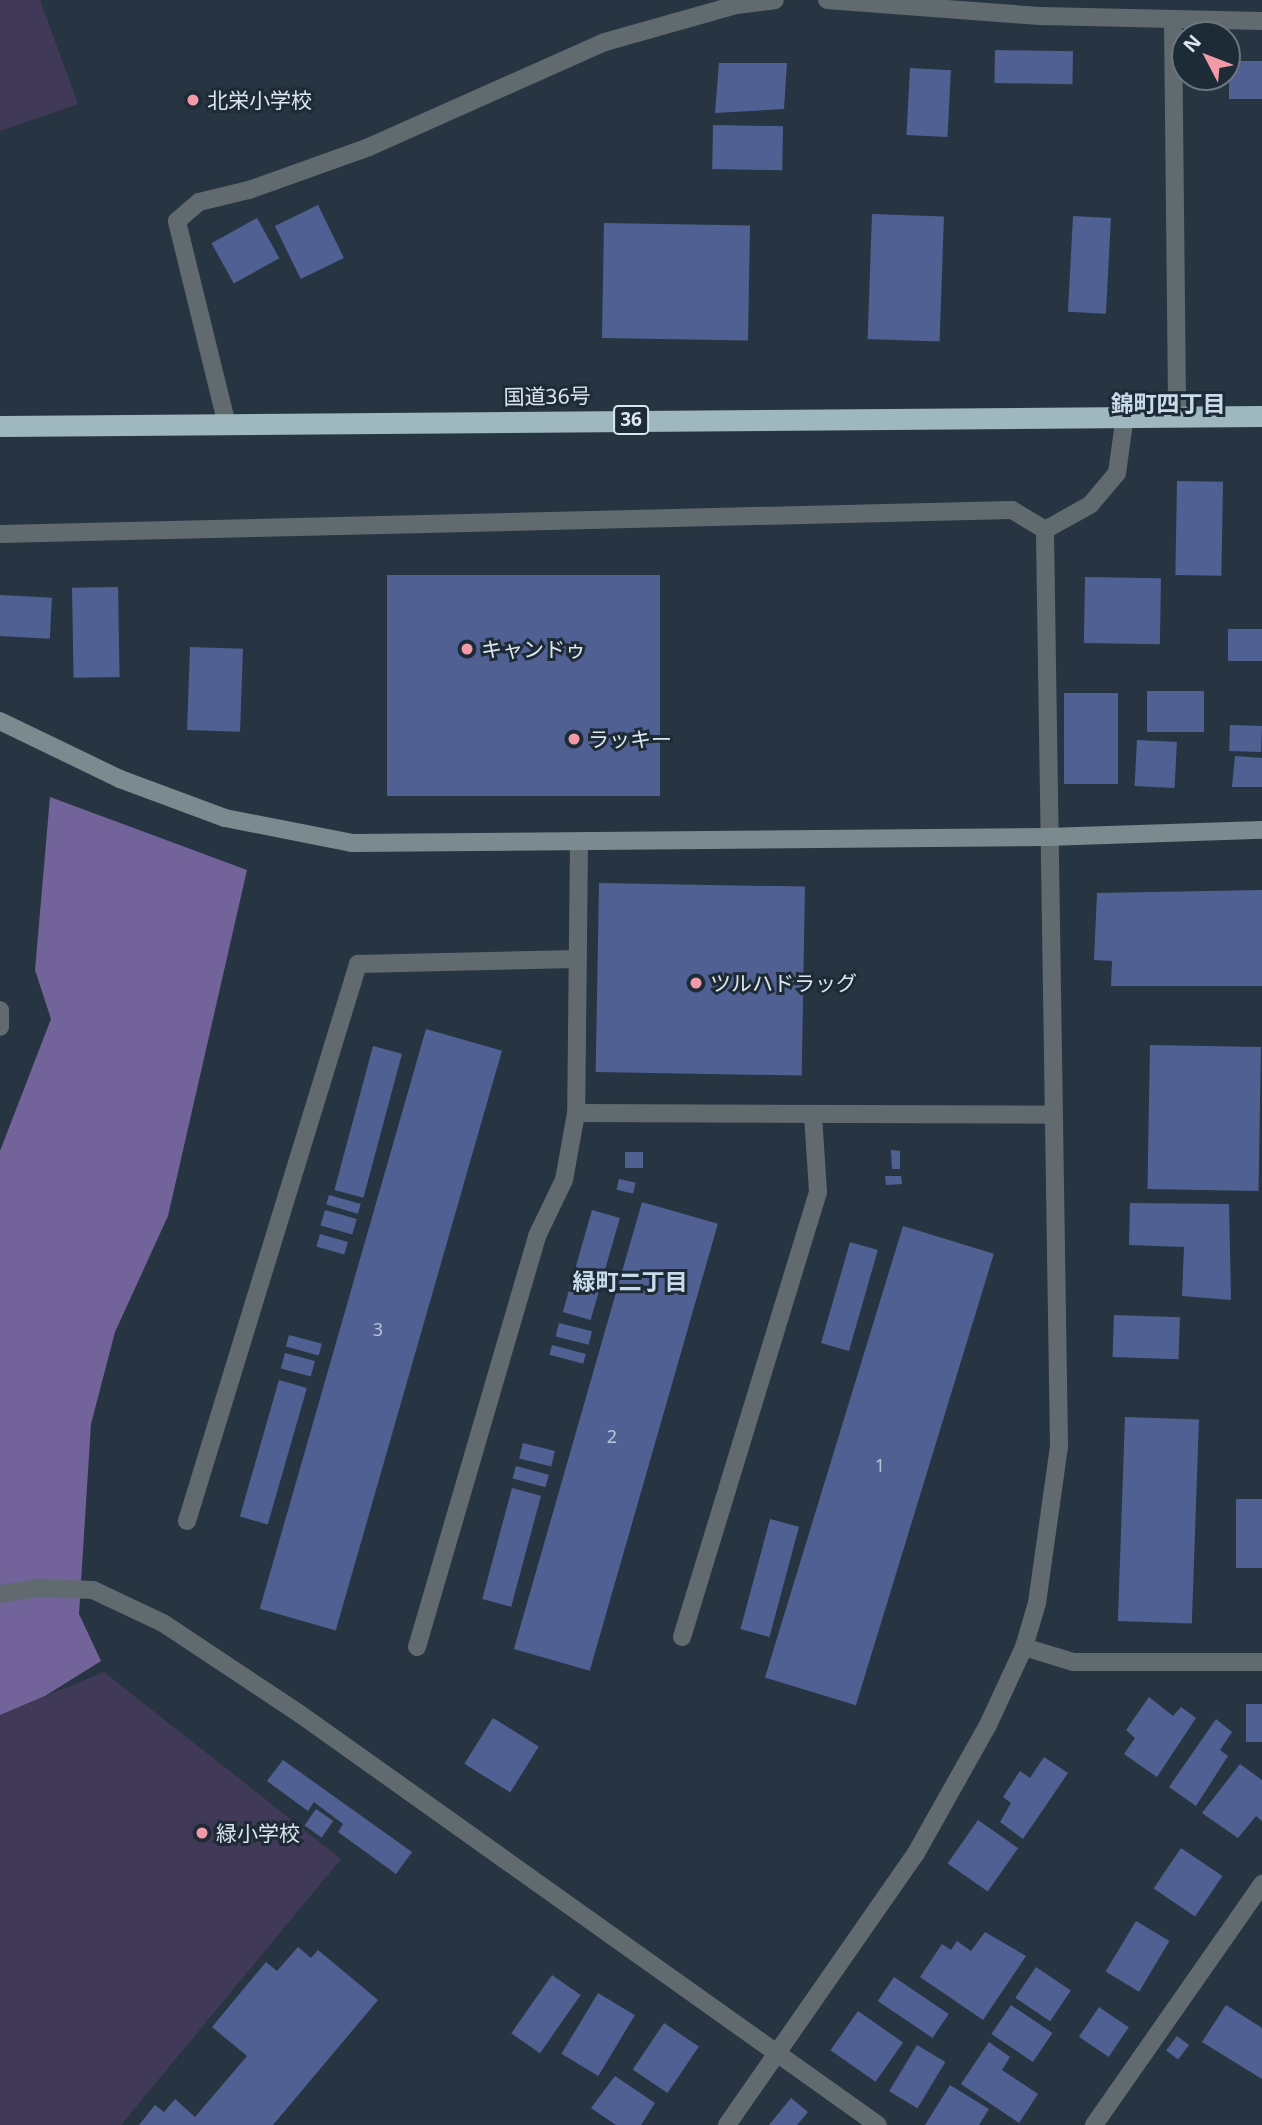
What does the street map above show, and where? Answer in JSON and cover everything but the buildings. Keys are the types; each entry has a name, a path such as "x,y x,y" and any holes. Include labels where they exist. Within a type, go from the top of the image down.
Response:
{"highway":[{"name":"国道36号","path":"0,426 1262,416"}],"street":[{"path":"227,425 177,221 199,202 249,190 369,146 605,42 736,5 775,0"},
{"path":"827,0 1042,8 1173,20 1262,21"},
{"path":"1173,20 1177,416"},
{"path":"1045,530 1090,505 1117,473 1125,415"},
{"path":"0,534 1012,510 1045,530"},
{"path":"727,2125 915,1855 988,1725 1024,1647 1037,1602 1059,1446 1047,837 1045,530"},
{"path":"0,721 120,779 225,818 352,843 1047,837 1262,830"},
{"path":"417,1647 537,1236 564,1180 576,1114 579,842"},
{"path":"187,1521 358,964 578,958"},
{"path":"0,1010 0,1027"},
{"path":"576,1114 1054,1115"},
{"path":"682,1637 818,1192 813,1114"},
{"path":"0,1594 38,1588 93,1590 163,1623 300,1714 878,2125"},
{"path":"1024,1647 1073,1662 1262,1662"},
{"path":"1094,2125 1262,1884"}],"shaded area":[{"path":"0,0 40,0 78,104 0,131"},
{"path":"50,797 247,870 168,1216 115,1332 91,1424 79,1614 101,1661 45,1696 0,1715 0,1151 51,1019 35,970"},
{"path":"104,1672 341,1859 121,2125 0,2125 0,1715"}],"place":[{"name":"北栄小学校","path":"193,100"},
{"name":"キャンドゥ","path":"467,649"},
{"name":"ラッキー","path":"574,739"},
{"name":"ツルハドラッグ","path":"696,983"},
{"name":"緑小学校","path":"202,1833"}],"district":[{"name":"錦町四丁目","path":"1168,403"},
{"name":"緑町二丁目","path":"630,1281"}]}
